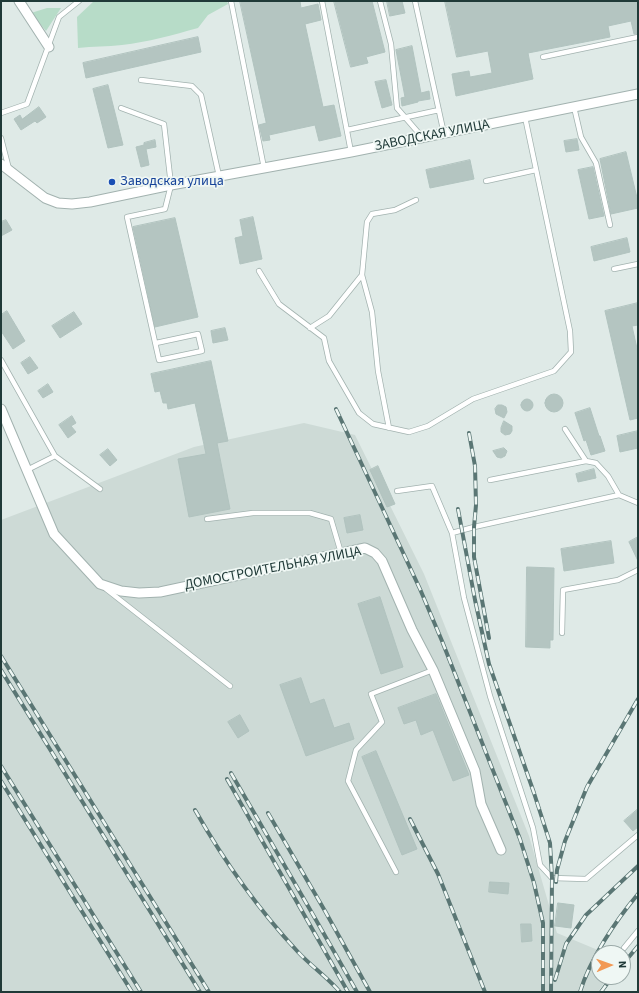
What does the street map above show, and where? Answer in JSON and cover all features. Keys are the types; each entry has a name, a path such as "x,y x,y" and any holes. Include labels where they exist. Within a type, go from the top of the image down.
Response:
{"street":[{"path":"19,1 49,47"},
{"name":"ЗАВОДСКАЯ УЛИЦА","path":"1,164 45,198 58,203 72,204 90,202 171,185 444,134 638,94"},
{"name":"ДОМОСТРОИТЕЛЬНАЯ УЛИЦА","path":"1,410 54,534 100,584 121,591 139,593 160,592 365,548 374,553 382,561 412,630 433,670 475,771 481,804 501,850"}],"lane":[{"path":"1,113 27,104 59,17 79,1"},
{"path":"231,1 264,168"},
{"path":"322,1 351,152"},
{"path":"380,1 391,44 397,108 423,138"},
{"path":"415,1 444,134"},
{"path":"542,57 638,37"},
{"path":"141,80 192,86 201,95 219,176"},
{"path":"574,107 581,137 596,163 610,225"},
{"path":"121,108 164,124 171,185 165,209 126,218 159,360 202,351 198,334 156,343"},
{"path":"347,130 439,110"},
{"path":"259,271 279,304 324,338 329,361 359,413 373,424 409,432 428,426 473,399 554,371 571,352 570,330 525,117"},
{"path":"1,138 10,170"},
{"path":"486,181 536,170"},
{"path":"389,428 378,371 372,312 362,275 367,222 372,214 394,210 416,200"},
{"path":"614,269 638,264"},
{"path":"310,328 329,316 362,275"},
{"path":"1,360 55,456 100,489"},
{"path":"565,429 586,461"},
{"path":"27,470 55,456"},
{"path":"490,480 586,461 596,463 608,476 619,495"},
{"path":"396,491 432,486 452,533 464,598 490,696 533,828 540,865 552,878 586,879 638,835"},
{"path":"452,533 474,526 619,495 638,502"},
{"path":"207,519 253,513 310,513 330,519 341,553"},
{"path":"562,633 563,590 618,580 638,570"},
{"path":"100,584 230,686"},
{"path":"396,872 348,781 356,750 382,722 371,694 433,670"},
{"path":"626,945 638,931"}],"shaded area":[{"path":"304,423 355,435 424,574 529,836 557,933 591,947 591,985 603,985 598,992 1,992 1,520 194,447"}],"green space":[{"path":"94,1 227,1 228,4 208,15 198,28 132,44 78,48 77,17"},
{"path":"47,8 61,8 46,31 31,13"}],"building":[{"path":"240,1 300,1 301,8 318,4 321,20 305,24 323,107 334,105 341,136 319,141 315,125 269,135 270,140 263,141 259,125 266,123"},
{"path":"334,1 372,1 385,52 366,57 368,63 351,67"},
{"path":"387,1 402,1 405,13 390,16"},
{"path":"445,1 638,1 638,33 634,34 631,21 608,26 610,37 528,53 533,79 456,96 452,74 469,71 470,77 492,73 488,51 457,57"},
{"path":"198,37 201,52 86,78 83,63"},
{"path":"412,46 421,93 429,91 430,99 402,106 401,98 405,97 396,50"},
{"path":"386,80 392,105 382,108 375,82"},
{"path":"108,85 123,145 108,148 93,89"},
{"path":"39,107 46,117 37,123 35,121 21,130 14,119 20,115 22,119"},
{"path":"577,139 579,150 566,152 564,141"},
{"path":"155,140 156,147 146,149 149,165 141,167 136,147"},
{"path":"626,152 638,202 638,208 611,214 600,159"},
{"path":"470,160 474,179 430,188 426,170"},
{"path":"593,167 604,216 589,219 578,170"},
{"path":"253,217 262,259 240,264 235,238 243,236 240,220"},
{"path":"175,218 198,317 155,327 133,227"},
{"path":"6,220 12,230 1,236 1,222"},
{"path":"627,238 630,252 594,261 591,247"},
{"path":"638,303 638,325 632,326 638,353 638,418 630,420 605,311"},
{"path":"7,311 25,341 13,349 1,331 1,315"},
{"path":"74,312 82,324 60,338 52,326"},
{"path":"225,328 228,340 213,343 211,331"},
{"path":"30,357 38,368 28,374 21,363"},
{"path":"211,361 228,441 217,443 230,509 189,517 178,459 206,454 195,403 168,409 167,403 163,403 160,391 155,392 151,374"},
{"path":"48,384 53,392 43,398 38,391"},
{"path":"554,394 558,395 562,399 562,407 558,411 554,412 550,411 546,407 545,403 546,399 550,395"},
{"path":"525,399 529,399 533,405 529,411 525,411 521,407 521,403"},
{"path":"498,405 506,407 507,412 504,418 496,414 495,409"},
{"path":"590,408 605,451 591,455 586,440 584,441 575,413"},
{"path":"72,416 76,423 71,426 76,432 68,438 59,425"},
{"path":"504,421 512,426 512,431 510,434 505,435 501,432"},
{"path":"638,431 638,448 620,452 617,436"},
{"path":"504,448 507,451 505,456 501,458 497,457 493,451"},
{"path":"108,449 117,460 110,466 100,455"},
{"path":"378,466 395,504 387,507 370,470"},
{"path":"594,469 596,478 578,482 576,474"},
{"path":"360,515 363,530 347,533 344,518"},
{"path":"638,537 638,561 629,542"},
{"path":"611,541 614,563 564,571 561,549"},
{"path":"527,567 554,568 553,640 550,640 550,648 526,647"},
{"path":"380,597 403,667 381,674 358,604"},
{"path":"301,678 310,704 324,699 334,728 349,723 354,739 306,756 280,685"},
{"path":"436,694 469,775 453,781 433,730 421,735 416,720 404,724 398,708"},
{"path":"240,715 249,731 238,738 228,722"},
{"path":"376,751 417,849 402,855 362,757"},
{"path":"638,809 638,827 633,831 624,821"},
{"path":"490,882 509,883 508,894 489,892"},
{"path":"558,903 574,905 571,928 555,926"},
{"path":"521,924 531,924 532,941 522,942"}],"railway":[{"path":"336,409 420,589 520,839 534,883 543,923 543,992"},
{"path":"469,433 475,466 476,505 474,557 489,638"},
{"path":"458,509 489,664 550,843 552,878 551,992"},
{"path":"1,656 209,992"},
{"path":"1,670 200,992"},
{"path":"556,882 557,870 565,841 587,787 638,699"},
{"path":"1,766 141,992"},
{"path":"231,773 357,992"},
{"path":"227,779 348,992"},
{"path":"1,781 132,992"},
{"path":"195,810 218,848 255,902 298,952 340,992"},
{"path":"268,813 370,992"},
{"path":"410,819 438,874 485,992"},
{"path":"555,980 566,944 586,915 638,866"},
{"path":"580,992 584,979 604,940 638,894"},
{"path":"631,954 638,946"},
{"path":"601,992 606,985"}],"place":[{"name":"Заводская улица","path":"112,182"}]}
